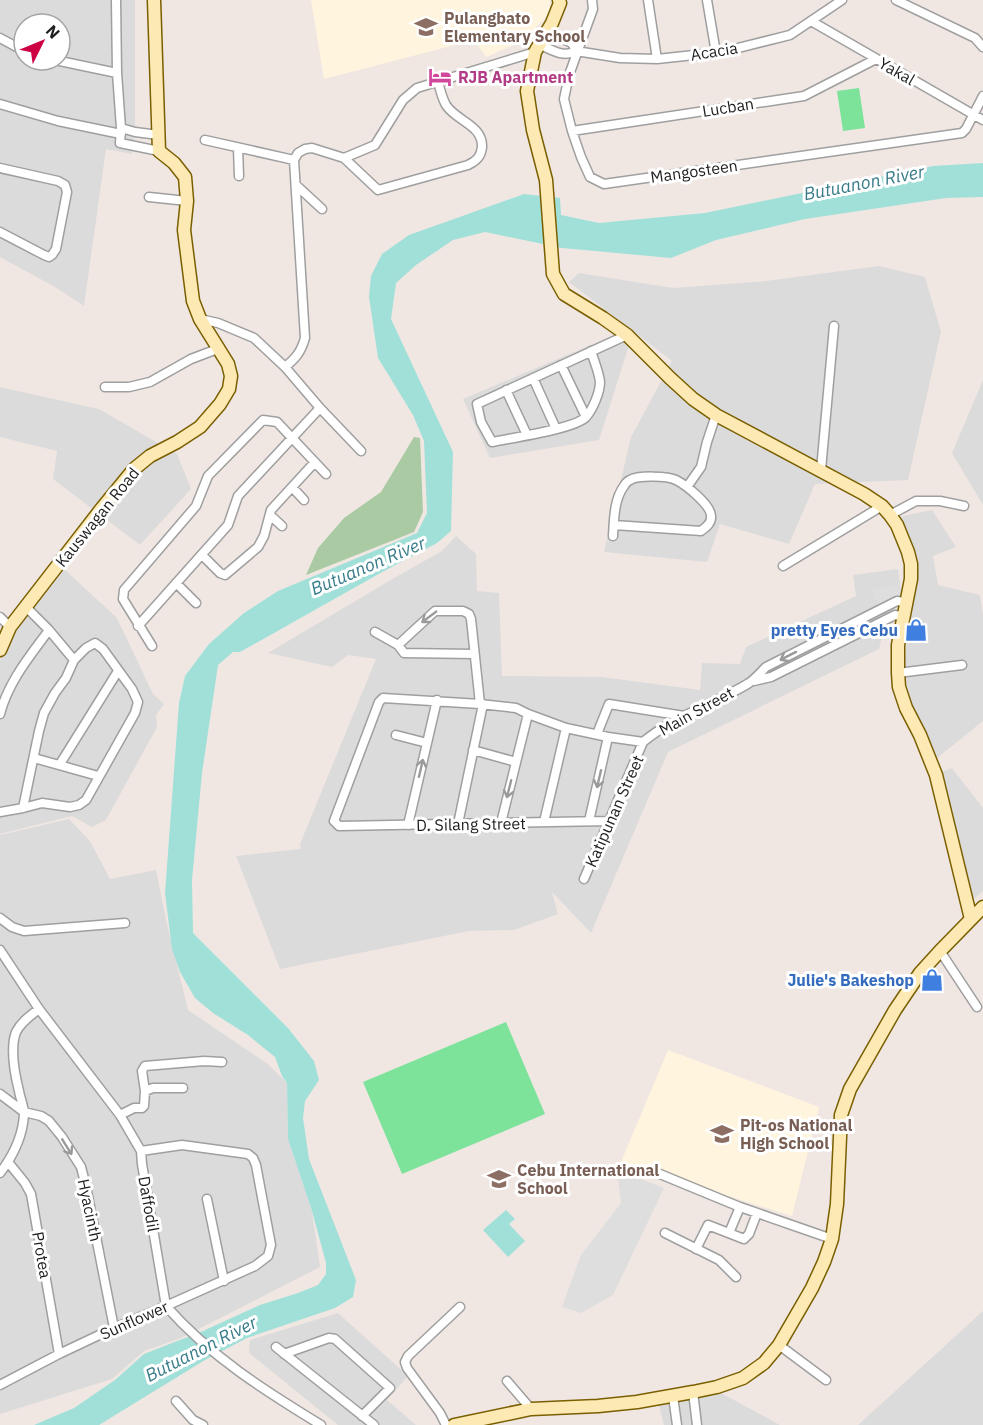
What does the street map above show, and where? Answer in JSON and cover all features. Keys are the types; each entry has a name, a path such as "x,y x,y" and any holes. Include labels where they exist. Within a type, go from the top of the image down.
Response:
{"street":[{"path":"116,0 120,143 159,151 154,0"},
{"path":"560,0 552,23 538,49 527,91 533,130 546,180 553,274 564,294 627,334 670,378 716,416 821,470 864,494 886,510 903,538 911,564 898,645 899,687 936,775 970,919"},
{"name":"Mangosteen","path":"592,0 593,9 568,75 564,99 572,130 590,177 604,184 962,133 973,114"},
{"path":"648,0 657,59"},
{"path":"707,0 716,53"},
{"name":"Acacia","path":"538,49 568,55 577,51 620,58 657,59 716,53 790,35 842,0"},
{"path":"896,0 975,38 983,47"},
{"name":"Yakal","path":"811,21 983,120"},
{"path":"546,32 572,43 577,51"},
{"path":"344,158 375,145 404,100 417,88 538,49"},
{"name":"Lucban","path":"572,130 804,96 876,58"},
{"path":"72,64 117,73"},
{"path":"285,367 296,358 305,338 294,160 298,153 312,148 344,158 378,190 468,165 477,160 481,154 480,134 453,113 446,104 438,82"},
{"path":"973,114 983,96"},
{"path":"0,104 58,121 159,135"},
{"path":"205,140 294,160"},
{"path":"238,148 239,176"},
{"name":"Kauswagan Road","path":"0,650 10,627 134,469 150,456 200,427 220,404 228,389 231,376 228,364 200,319 194,301 184,230 187,201 186,177 159,151"},
{"path":"0,168 58,182 65,185 67,192 56,249 52,255 44,255 0,232"},
{"path":"296,185 322,209"},
{"path":"148,197 187,201"},
{"path":"200,319 218,323 254,338 285,367 361,451"},
{"path":"821,470 834,326"},
{"path":"591,351 600,385 596,399 586,417 576,423 556,429 492,442 481,422 477,404 627,334"},
{"path":"105,387 129,387 150,382 191,359 220,348"},
{"path":"561,365 586,417"},
{"path":"533,378 556,429"},
{"path":"506,390 527,435"},
{"path":"138,626 228,525 238,496 320,408"},
{"path":"687,487 702,467 716,416"},
{"path":"152,646 123,599 124,590 196,506 208,476 263,420 277,422 326,474"},
{"path":"202,555 225,575 258,547 264,536 271,510 315,462"},
{"path":"613,536 614,525 617,500 623,487 631,479 668,477 676,480 709,508 711,516 709,524 701,531 614,525"},
{"path":"292,487 304,500"},
{"path":"783,566 886,510 916,501 940,501 964,506"},
{"path":"270,514 282,526"},
{"path":"176,584 196,603"},
{"name":"Main Street","path":"643,742 651,735 751,681 766,667 897,601 906,602"},
{"path":"26,607 74,660"},
{"path":"398,645 435,611 463,611 469,614 471,619 481,704 458,824"},
{"name":"Main Street","path":"751,681 771,677 895,615 902,616"},
{"path":"0,617 10,627"},
{"path":"0,714 11,684 49,630"},
{"path":"375,632 398,645 404,653 474,654"},
{"path":"0,812 23,808 42,803 70,807 86,800 135,713 138,702 132,689 103,649 95,643 74,660 66,678 44,713 23,808"},
{"path":"898,673 962,665"},
{"path":"60,764 118,671"},
{"name":"D. Silang Street","path":"437,700 381,699 334,821 339,826 609,821"},
{"path":"408,825 437,700 516,708 566,728 643,742"},
{"path":"597,734 609,704 684,717"},
{"path":"501,823 528,714"},
{"path":"544,822 566,728"},
{"path":"396,735 427,743"},
{"path":"589,821 609,737"},
{"name":"Katipunan Street","path":"584,879 643,742"},
{"path":"473,750 516,762"},
{"path":"34,758 98,776"},
{"path":"454,1425 531,1410 598,1406 693,1392 743,1378 764,1362 779,1345 812,1288 832,1239 837,1204 841,1115 850,1089 895,1010 920,972 983,907"},
{"path":"0,918 12,927 24,931 124,923"},
{"name":"Daffodil","path":"0,950 39,1009 120,1115 141,1151 166,1306"},
{"path":"940,951 977,1007"},
{"path":"0,1173 19,1141 24,1112 14,1066 13,1043 21,1025 39,1009"},
{"path":"120,1115 144,1106 145,1091 142,1071 145,1066 204,1061 222,1062"},
{"path":"145,1091 153,1088 183,1088"},
{"name":"Hyacinth","path":"0,1094 24,1112 41,1116 49,1121 81,1167 114,1328"},
{"name":"Sunflower","path":"0,1385 114,1328 224,1281 255,1266 268,1256 271,1245 253,1158 248,1154 182,1145 141,1151"},
{"name":"Protea","path":"8,1162 31,1194 59,1354"},
{"path":"655,1172 740,1207 832,1239"},
{"path":"207,1199 224,1281"},
{"path":"729,1233 740,1207"},
{"path":"696,1248 708,1225 744,1239 749,1234 757,1213"},
{"path":"665,1233 719,1260 736,1277"},
{"path":"166,1306 182,1324 239,1373 321,1425"},
{"path":"446,1425 405,1362 408,1356 460,1307"},
{"path":"285,1353 329,1338 335,1339 390,1388 362,1416"},
{"path":"779,1345 826,1380"},
{"path":"276,1347 374,1425"},
{"path":"507,1381 531,1410"},
{"path":"693,1392 697,1425"},
{"path":"673,1396 677,1425"},
{"path":"176,1401 193,1420 203,1425"}],"shaded area":[{"path":"0,0 135,0 135,132 132,154 106,149 84,306 0,257"},
{"name":"Pulangbato Elementary School","path":"311,0 550,0 549,14 523,41 486,57 474,40 324,79"},
{"path":"879,266 925,277 941,332 908,480 815,484 789,544 720,524 707,562 604,552 631,437 672,361 569,282 579,273 673,288 766,281"},
{"path":"619,333 630,342 599,440 490,458 463,399"},
{"path":"983,380 983,505 952,453"},
{"path":"0,387 99,409 177,454 191,489 140,545 53,479 57,451 0,437"},
{"path":"932,510 956,547 933,556 938,585 980,595 983,615 983,721 936,759 908,705 904,663 915,583 913,554 899,517"},
{"path":"456,536 476,554 477,591 499,593 502,676 602,677 700,690 702,663 740,664 746,647 856,596 853,575 898,569 902,597 885,624 879,649 668,752 591,933 552,892 558,914 514,930 469,931 280,969 236,856 301,849 300,844 376,659 348,655 332,667 268,653 442,551"},
{"path":"60,565 117,618 153,694 164,704 156,715 157,727 106,820 92,827 72,816 0,834 0,660 27,613"},
{"path":"899,585 902,596 879,607 872,589"},
{"path":"952,768 983,808 983,891 970,902 941,772"},
{"path":"69,819 90,841 110,879 156,870 188,1010 268,1064 287,1083 288,1139 312,1211 320,1267 181,1338 144,1351 112,1379 0,1414 0,835"},
{"name":"Pit-os National High School","path":"668,1050 819,1107 792,1216 621,1162"},
{"path":"617,1170 664,1188 613,1295 581,1313 562,1307 581,1255 621,1203"},
{"path":"983,1311 983,1425 858,1425"},
{"path":"338,1313 408,1376 387,1400 416,1425 338,1425 249,1353 250,1340"},
{"path":"721,1393 780,1425 664,1425 658,1403"}],"green space":[{"path":"859,88 865,128 843,131 837,91"},
{"path":"414,437 420,438 423,512 414,532 306,575 318,548 344,518 381,492"},
{"path":"506,1022 545,1114 402,1174 363,1082"}],"water":[{"name":"Butuanon River","path":"983,163 983,197 946,198 805,219 716,240 671,258 562,248 485,232 453,240 416,265 396,283 391,319 453,452 451,531 437,543 240,652 233,652 218,665 202,773 192,880 193,933 288,1028 314,1061 319,1080 305,1101 303,1118 309,1159 356,1280 353,1297 335,1308 247,1338 205,1360 99,1425 34,1425 74,1408 115,1380 144,1354 260,1305 318,1285 326,1274 326,1263 312,1211 288,1139 287,1083 275,1057 195,998 180,972 172,949 165,893 179,703 185,676 209,644 244,613 278,591 417,533 427,513 424,441 413,415 378,358 369,297 371,276 382,254 409,235 524,194 560,198 561,215 599,223 705,213 933,166"},
{"path":"506,1210 515,1219 509,1224 525,1241 508,1257 483,1230"}],"place":[{"name":"Pulangbato Elementary School","path":"426,27"},
{"name":"RJB Apartment","path":"440,77"},
{"name":"pretty Eyes Cebu","path":"916,630"},
{"name":"Julie's Bakeshop","path":"932,980"},
{"name":"Pit-os National High School","path":"722,1134"},
{"name":"Cebu International School","path":"499,1179"}]}
